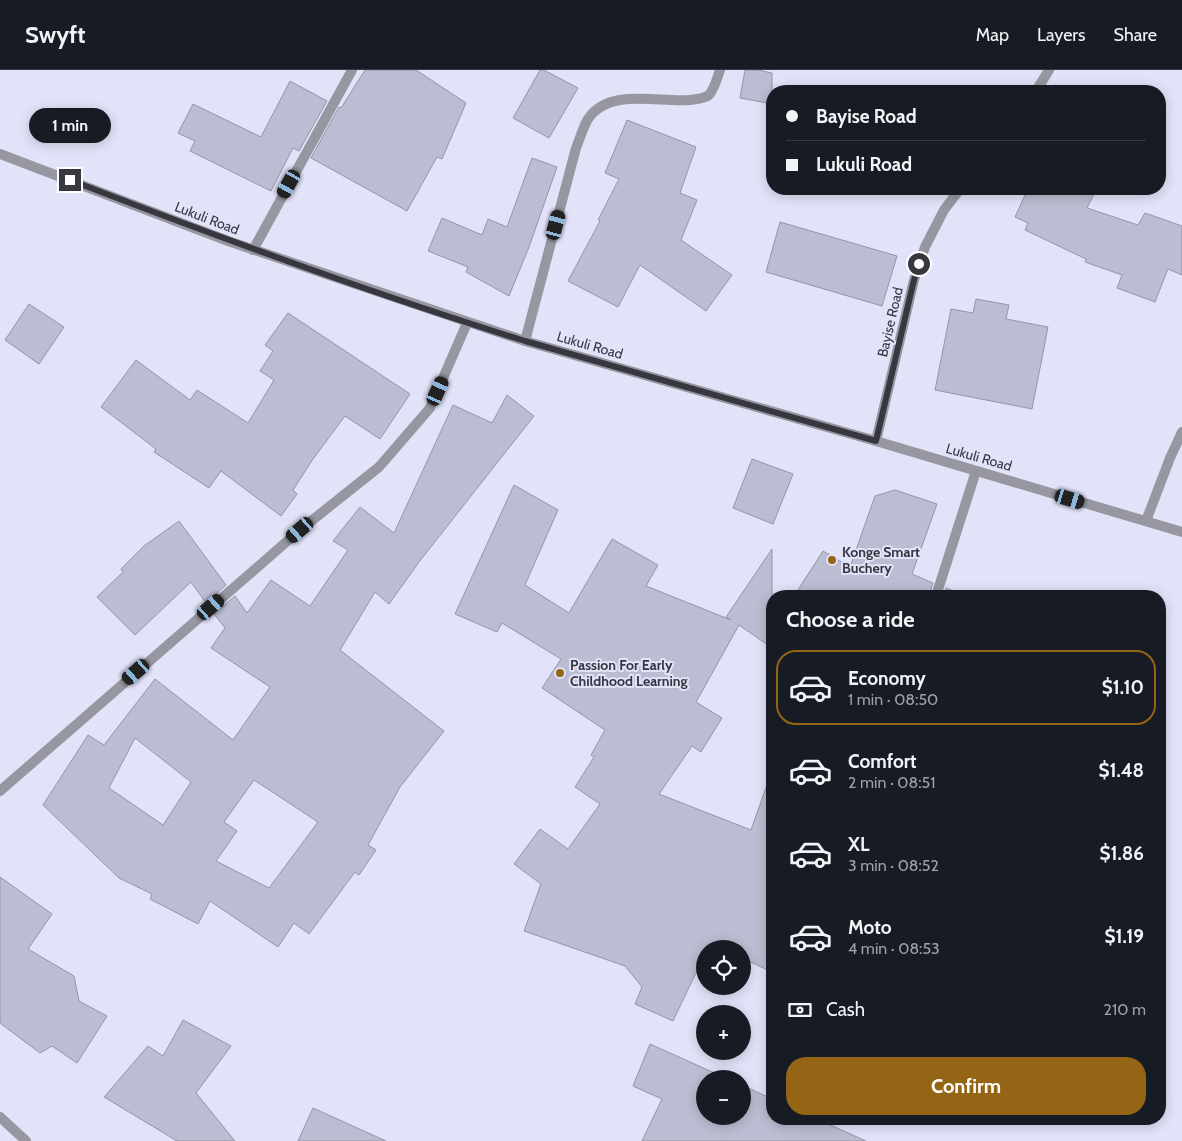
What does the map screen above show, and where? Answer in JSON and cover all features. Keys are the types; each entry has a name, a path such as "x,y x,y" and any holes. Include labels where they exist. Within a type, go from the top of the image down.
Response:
{"street":[{"path":"253,250 352,70"},
{"path":"525,341 576,148 588,119 601,106 618,99 686,100 708,96 720,70"},
{"path":"1040,85 1049,70"},
{"name":"Lukuli Road","path":"0,154 253,250 467,323 976,470 1182,532"},
{"name":"Bayise Road","path":"876,441 919,264 925,247 944,210 955,195"},
{"path":"0,791 300,530 379,467 430,408 467,323"},
{"path":"1146,521 1182,432"},
{"path":"938,590 976,470"},
{"path":"0,1118 26,1141"}],"building":[{"path":"365,70 416,70 466,103 442,159 437,157 407,211 311,158 339,107 341,108"},
{"path":"540,70 544,70 578,88 549,138 513,118"},
{"path":"745,70 772,73 772,85 766,85 766,103 740,98"},
{"path":"290,81 327,101 299,151 293,148 271,191 190,151 195,141 178,133 193,104 261,137"},
{"path":"627,120 696,147 680,193 697,200 681,240 732,275 706,311 640,265 618,307 568,281 600,221 598,220 619,179 605,173"},
{"path":"532,158 557,167 529,247 509,296 466,272 468,267 428,251 442,218 482,235 488,219 507,227"},
{"path":"1025,195 1094,195 1087,208 1138,225 1145,213 1182,226 1182,275 1168,269 1155,302 1117,288 1122,275 1085,262 1086,259 1025,230 1028,223 1015,217"},
{"path":"780,222 897,256 882,306 766,272"},
{"path":"976,299 1009,305 1006,319 1048,327 1032,409 935,390 951,309 973,313"},
{"path":"29,304 64,327 39,364 5,340"},
{"path":"288,313 410,394 380,439 345,416 293,490 297,494 281,516 221,471 209,488 154,452 156,449 101,407 136,360 190,400 197,390 248,423 274,380 260,371 273,351 265,345"},
{"path":"507,395 534,416 419,562 389,604 375,592 340,650 444,731 400,787 368,845 376,850 359,875 355,872 309,934 294,923 278,947 210,901 198,924 150,899 152,894 119,878 43,805 88,735 104,745 155,679 233,740 270,687 211,648 225,628 214,614 235,596 247,613 271,580 310,606 348,550 333,541 360,507 394,533 453,405 492,423","holes":["135,738 191,782 163,825 109,788","254,780 318,822 269,888 216,861 237,831 224,822"]},
{"path":"752,459 793,474 773,524 733,508"},
{"path":"514,485 558,510 525,585 569,613 612,539 658,565 646,586 731,620 726,617 772,549 772,590 766,590 766,644 739,625 696,702 722,718 701,752 692,746 659,794 751,830 766,788 766,969 751,962 751,940 696,940 696,973 673,1021 635,1004 642,987 625,966 524,931 541,884 514,864 540,829 568,849 600,804 575,787 594,757 591,755 605,730 542,688 561,659 502,623 497,632 455,614"},
{"path":"895,490 937,504 912,574 933,583 931,590 798,590 823,551 850,567 875,496"},
{"path":"179,521 226,585 206,603 191,582 135,635 97,597 123,572 121,569 144,546"},
{"path":"0,877 52,914 28,949 74,976 79,1001 107,1016 77,1063 52,1046 40,1053 0,1023"},
{"path":"183,1020 231,1046 196,1093 235,1141 177,1141 104,1097 148,1046 163,1056"},
{"path":"650,1044 708,1070 696,1070 696,1125 751,1125 751,1089 766,1096 766,1125 830,1125 866,1141 642,1141 662,1099 633,1086"},
{"path":"313,1108 386,1141 298,1141"}],"place":[{"name":"Konge Smart Buchery","path":"832,560"},
{"name":"Passion For Early Childhood Learning","path":"560,673"}],"route":[{"path":"70,180 228,241 467,323 876,441 919,264"}]}
